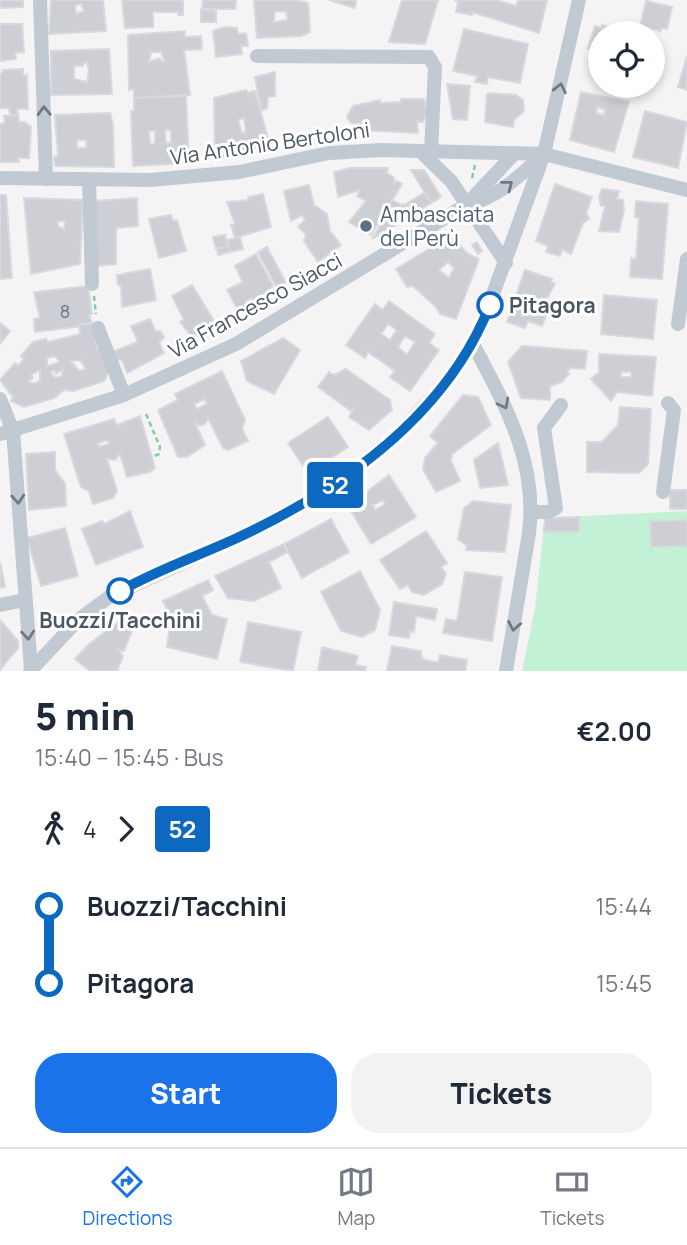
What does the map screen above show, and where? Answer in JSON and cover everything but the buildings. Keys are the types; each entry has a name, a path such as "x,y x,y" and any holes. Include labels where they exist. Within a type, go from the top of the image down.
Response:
{"street":[{"path":"40,0 46,179"},
{"path":"30,670 78,620 108,597 248,533 350,475 391,441 421,410 473,344 506,262 544,154 579,0"},
{"path":"257,56 429,57 435,67 425,151 451,181 506,262"},
{"name":"Via Antonio Bertoloni","path":"0,178 150,180 239,172 346,151 544,154"},
{"path":"466,205 514,154"},
{"path":"544,154 687,190"},
{"path":"466,205 486,199 504,189 544,154"},
{"path":"89,180 92,284"},
{"name":"Via Francesco Siacci","path":"7,432 124,395 246,339 466,205"},
{"path":"678,324 687,259"},
{"path":"98,328 124,395"},
{"path":"473,344 521,442 528,468 532,512 506,671"},
{"path":"0,399 7,432 30,670"},
{"path":"663,492 674,410 667,403"},
{"path":"532,512 548,512 556,508 544,428 561,405"},
{"path":"0,605 25,600"}],"path":[{"path":"467,182 472,178 475,165"},
{"path":"92,284 98,328"},
{"path":"146,414 160,447 159,454 152,457"}],"green space":[{"path":"687,511 687,671 522,671 535,608 545,518"}],"bus line":[{"name":"52","path":"120,591 248,533 350,475 397,435 440,388 473,344 490,305"}],"place":[{"name":"Ambasciata del Perù","path":"366,226"},
{"name":"Pitagora","path":"490,305"},
{"name":"Buozzi/Tacchini","path":"120,591"}]}
